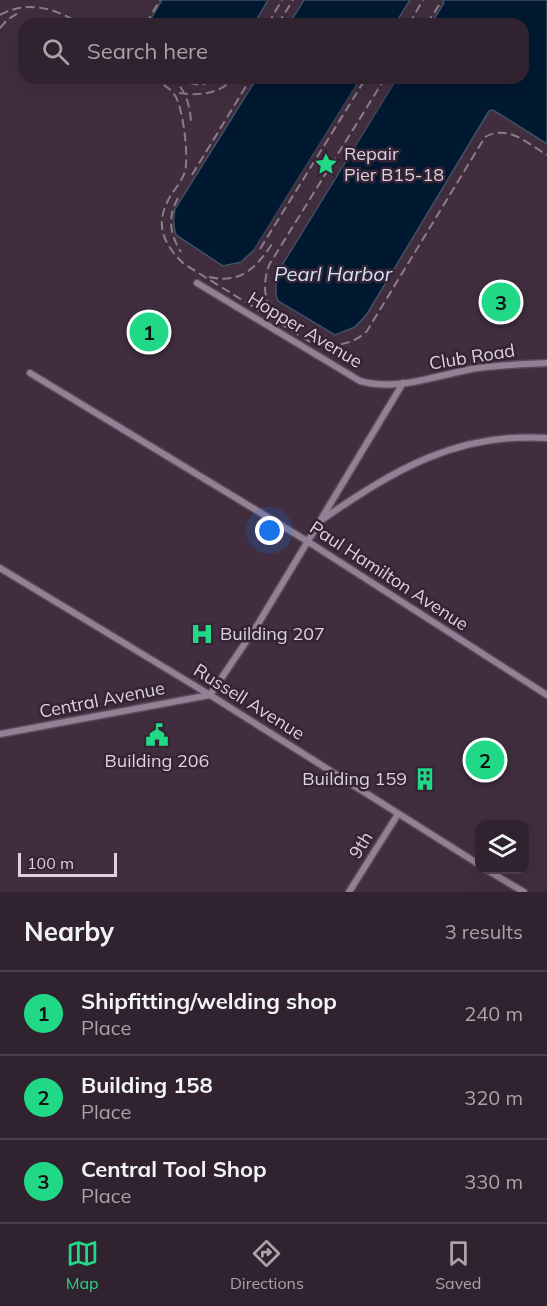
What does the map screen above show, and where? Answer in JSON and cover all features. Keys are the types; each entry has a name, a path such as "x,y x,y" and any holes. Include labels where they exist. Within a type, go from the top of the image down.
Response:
{"street":[{"name":"Hopper Avenue","path":"197,283 360,381 381,385 403,383"},
{"name":"Club Road","path":"403,383 476,368 547,363"},
{"name":"Paul Hamilton Avenue","path":"30,373 307,541 547,695"},
{"path":"210,695 258,624 403,383"},
{"path":"320,520 393,473 436,454 480,442 528,437 547,438"},
{"name":"Russell Avenue","path":"0,568 210,695 475,862"},
{"name":"Central Avenue","path":"0,734 210,695"},
{"name":"9th","path":"349,892 398,814"},
{"path":"494,874 524,892"}],"water":[{"path":"162,0 268,0 258,18 151,18"},
{"path":"304,0 410,0 399,18 293,18"},
{"name":"Pearl Harbor","path":"442,0 547,0 547,144 493,110 489,111 367,314 355,327 335,335 278,301 276,275 393,84 529,84 529,18 435,18 444,3"},
{"name":"Pearl Harbor","path":"253,84 357,84 254,250 241,262 223,266 176,235 175,209"}],"pier":[{"path":"357,84 360,84 257,252 254,250"},
{"path":"390,84 393,84 280,266 277,265"}],"railway":[{"path":"150,18 160,0"},
{"path":"272,18 282,0"},
{"path":"282,18 293,0"},
{"path":"412,18 423,0"},
{"path":"431,18 441,2"},
{"path":"0,15 10,10 31,7 51,10 69,18"},
{"path":"0,28 18,13"},
{"path":"162,84 174,94 177,100 184,131 186,155 185,171 163,215 163,232 170,248 184,264 310,342 317,344 347,343 367,331 485,137 493,134 509,134 547,155"},
{"path":"177,84 186,97 191,122"},
{"path":"195,84 204,84"},
{"path":"179,93 209,93 227,84"},
{"path":"192,175 247,84"},
{"path":"260,249 362,84"},
{"path":"277,320 269,307 265,294 265,280 269,265 381,84"},
{"path":"178,198 172,212 171,226 174,239 181,252"},
{"path":"209,277 220,279 239,276 253,267 272,244"}],"place":[{"name":"Repair Pier B15-18","path":"326,164"},
{"name":"Central Tool Shop","path":"501,302"},
{"name":"Shipfitting/welding shop","path":"149,332"},
{"name":"Building 207","path":"202,634"},
{"name":"Building 206","path":"157,735"},
{"name":"Building 158","path":"485,760"},
{"name":"Building 159","path":"425,779"}]}
